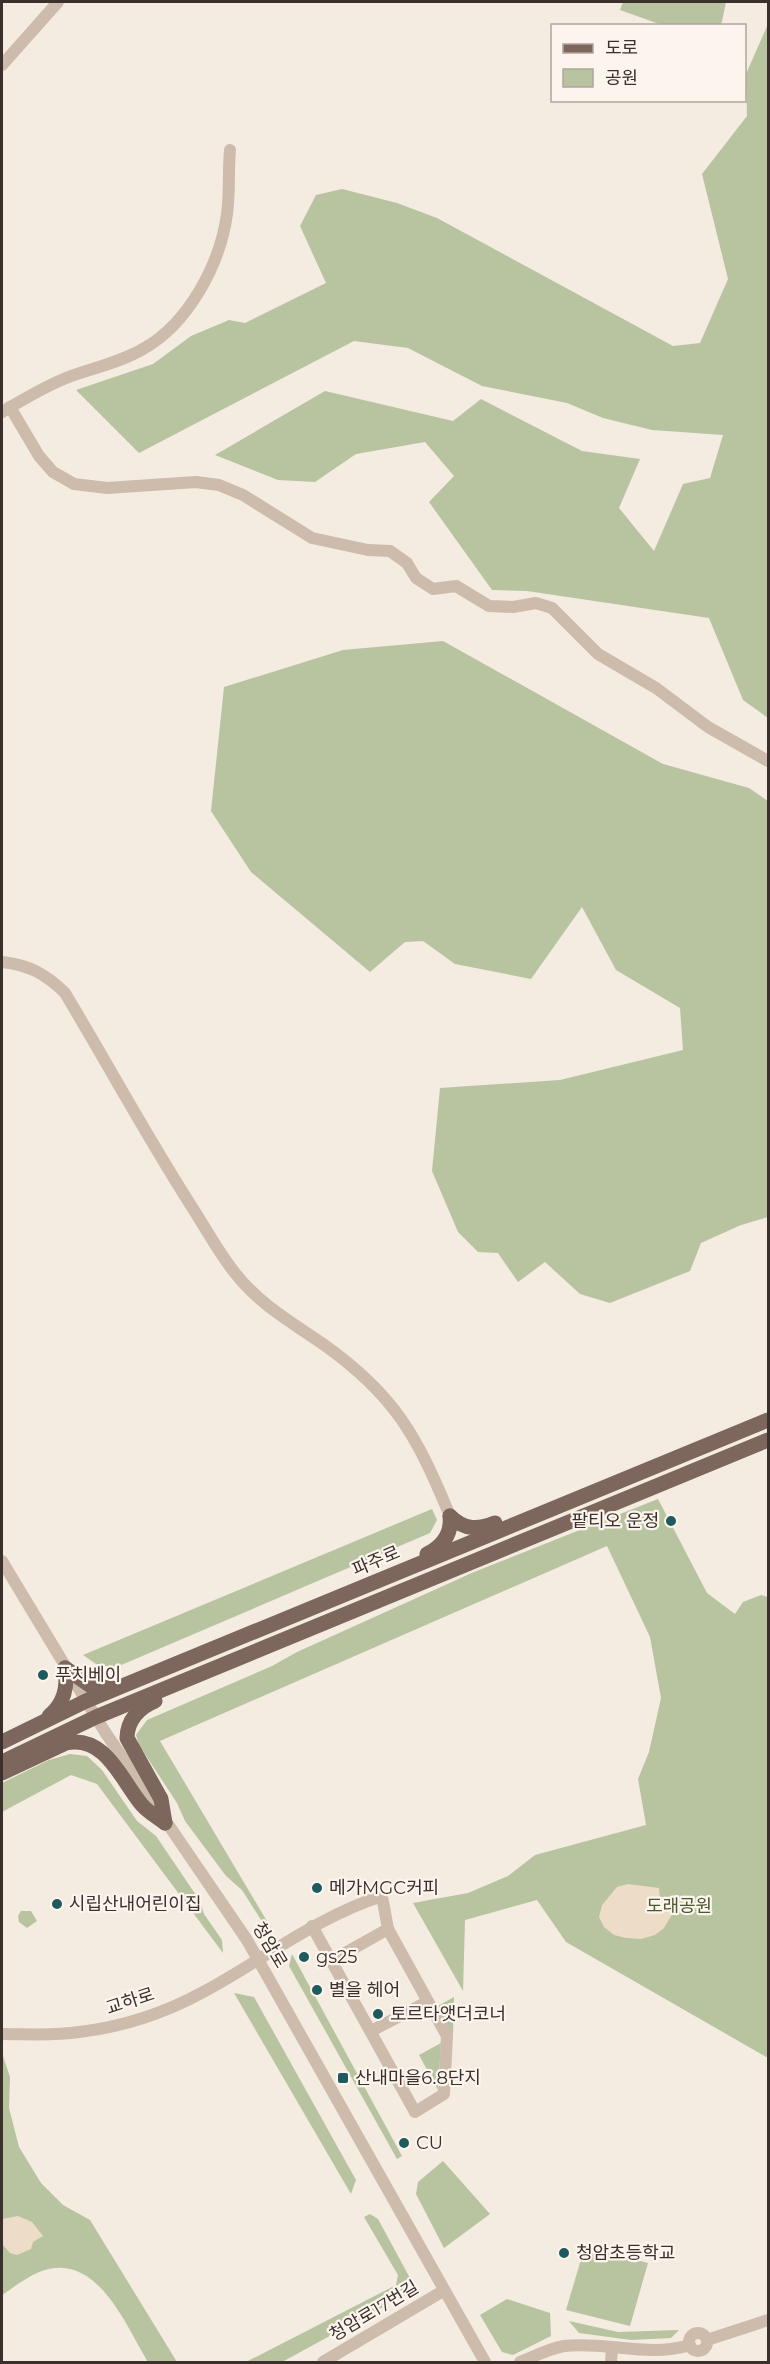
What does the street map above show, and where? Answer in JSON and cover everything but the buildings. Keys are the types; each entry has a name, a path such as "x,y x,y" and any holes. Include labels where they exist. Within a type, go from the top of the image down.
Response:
{"main road":[{"name":"파주로","path":"2,1742 86,1701 768,1420"},
{"name":"파주로","path":"2,1762 96,1717 768,1440"},
{"path":"450,1516 458,1524 470,1528 483,1528 530,1509 550,1508"},
{"path":"402,1571 416,1559 441,1544 451,1526 450,1516"},
{"path":"165,1823 160,1799 127,1738 127,1729 132,1719 145,1705 217,1674 266,1648"},
{"path":"65,1668 91,1686 114,1688 128,1684"},
{"path":"38,1724 60,1703 65,1691 65,1668"},
{"path":"2,1773 66,1743 76,1741 92,1744 105,1755 144,1808 165,1823"}],"street":[{"path":"2,65 58,2"},
{"path":"230,150 227,214 215,260 196,296 174,326 144,349 106,366 66,379 6,409 53,472 74,484 107,488 196,482 219,485 243,495 312,538 368,550 390,551 407,563 416,578 433,589 456,586 489,606 513,607 536,603 552,608 598,654 656,688 708,727 768,761"},
{"path":"2,962 28,966 48,976 66,993 173,1178 235,1274 261,1302 323,1344 384,1396 406,1423 425,1455 450,1516"},
{"name":"청암로","path":"2,1561 6,1577 96,1717 258,1959 485,2362"},
{"name":"교하로","path":"2,2034 77,2033 143,2018 204,1992 312,1926 382,1896 388,1929"},
{"path":"312,1926 415,2112 444,2094 447,2036 388,1929 331,1960"},
{"path":"371,2031 427,2002"},
{"name":"청암로17번길","path":"323,2362 443,2291"},
{"path":"520,2362 548,2350 565,2346 588,2345 612,2349 659,2350 690,2345 690,2338 696,2333 703,2334 704,2351 768,2322"},
{"path":"611,2362 612,2349"}],"green space":[{"path":"623,2 726,2 721,24 659,24 620,10"},
{"path":"768,24 768,718 743,700 709,618 527,591 492,590 429,502 454,476 425,442 356,454 315,482 278,480 215,455 325,391 453,421 481,399 582,451 640,459 619,508 654,551 683,484 710,478 723,435 652,430 603,418 567,403 482,386 408,348 354,341 139,453 76,390 153,364 191,336 229,320 245,323 326,283 300,226 316,195 342,189 397,203 437,218 673,346 700,343 728,279 702,174 747,116 746,74"},
{"path":"443,641 663,764 749,788 768,801 768,1217 741,1225 701,1243 690,1271 610,1303 580,1294 545,1262 518,1282 498,1253 478,1252 458,1232 432,1171 440,1088 560,1080 683,1050 680,1008 616,970 582,907 531,979 455,964 423,941 405,942 370,972 251,872 211,811 224,687 343,650"},
{"name":"도래공원","path":"658,1499 707,1593 735,1614 743,1602 761,1595 768,1597 768,2058 566,1942 537,1900 465,1920 463,1991 413,1903 468,1893 508,1876 535,1855 646,1825 638,1779 649,1752 661,1698 650,1637 607,1546 160,1741 271,1928 263,1923 242,1890 226,1876 185,1821 177,1803 139,1745 136,1735 147,1720 272,1666 297,1652 474,1572"},
{"path":"432,1509 437,1520 430,1533 119,1666 99,1666 83,1655"},
{"path":"70,1754 87,1756 102,1770 137,1821 156,1836 200,1901 204,1914 222,1940 223,1953 97,1784 71,1775 2,1812 2,1783 49,1760"},
{"path":"21,1911 31,1911 37,1921 27,1928 19,1922 18,1916"},
{"path":"292,1954 402,2156 397,2159 289,1966"},
{"path":"234,1993 254,1997 356,2180 351,2194"},
{"path":"454,1997 453,2035 436,2007"},
{"path":"441,2043 438,2090 419,2055"},
{"path":"2,2053 10,2077 9,2108 19,2147 41,2183 63,2205 90,2220 177,2362 148,2362 107,2296 94,2282 79,2272 61,2268 42,2271 2,2295"},
{"path":"443,2161 490,2214 444,2248 416,2194 418,2182"},
{"path":"370,2214 378,2219 411,2280 407,2294 282,2362 246,2362 396,2285 398,2275 364,2217"},
{"path":"585,2246 648,2263 630,2326 566,2310"},
{"path":"507,2299 550,2313 551,2336 513,2355 502,2352 480,2315"},
{"path":"569,2321 618,2332 679,2330 671,2338 631,2340 579,2333"}],"shaded area":[{"path":"628,1884 659,1888 660,1898 674,1911 664,1928 655,1935 641,1939 626,1938 614,1935 604,1927 599,1917 602,1905 617,1887"},
{"path":"18,2216 32,2222 43,2236 33,2242 31,2249 17,2255 10,2253 2,2244 2,2219"}],"place":[{"name":"팥티오 운정","path":"671,1521"},
{"name":"푸치베이","path":"43,1675"},
{"name":"메가MGC커피","path":"317,1888"},
{"name":"시립산내어린이집","path":"57,1904"},
{"name":"gs25","path":"304,1957"},
{"name":"별을 헤어","path":"317,1990"},
{"name":"토르타앳더코너","path":"378,2014"},
{"name":"산내마을6.8단지","path":"343,2078"},
{"name":"CU","path":"404,2143"},
{"name":"청암초등학교","path":"564,2253"}]}
